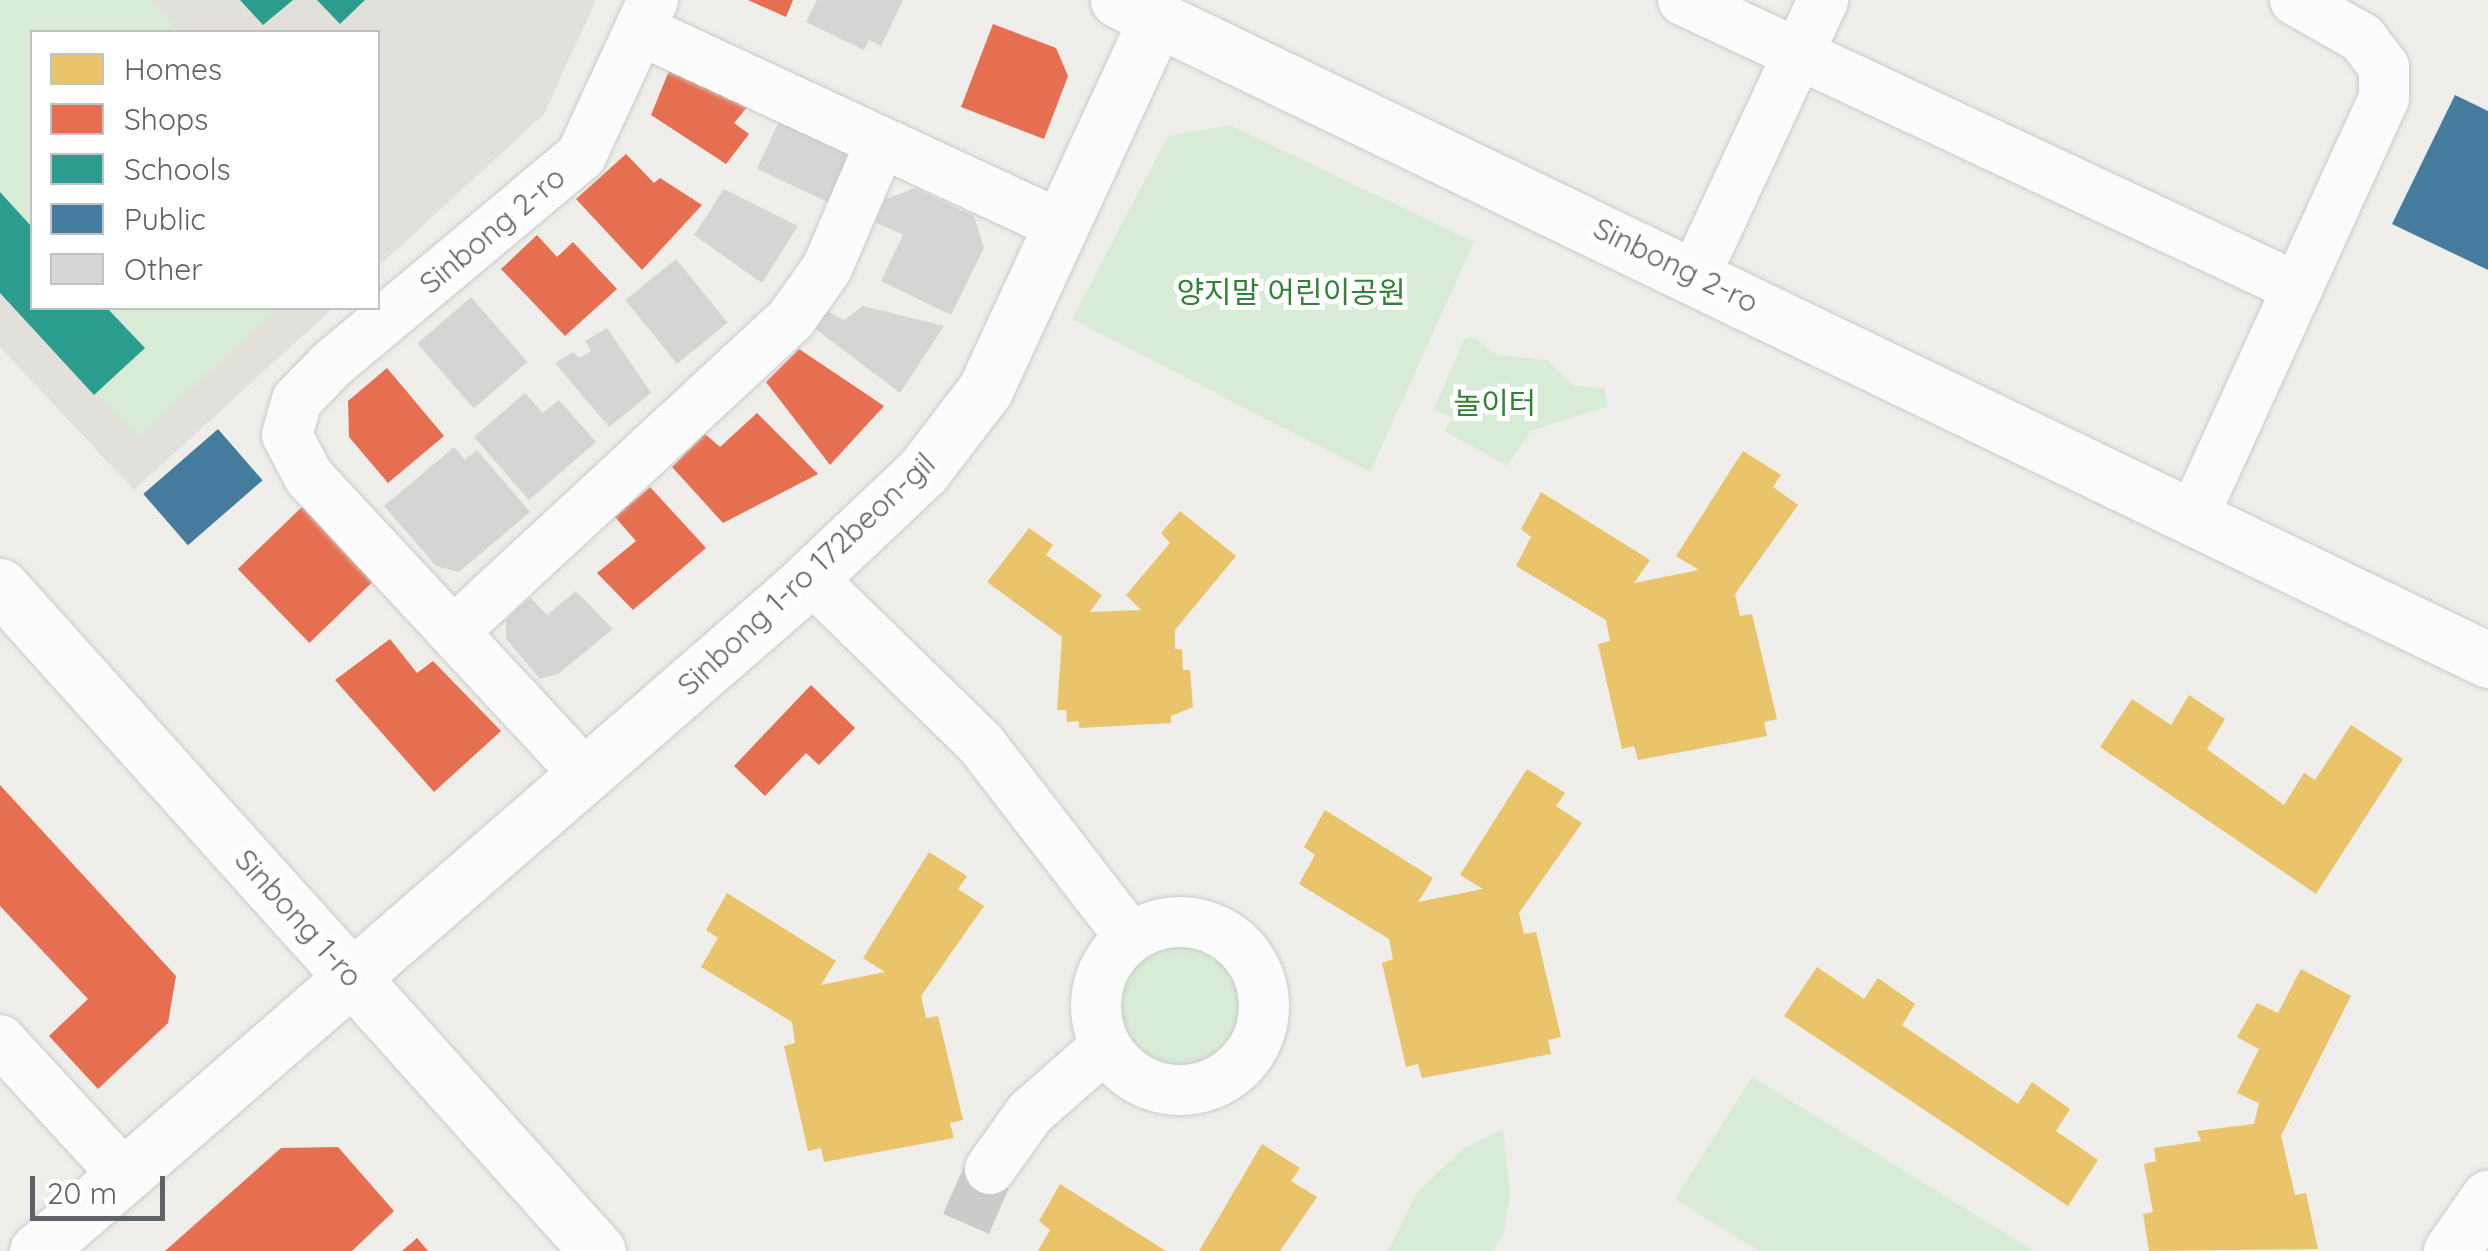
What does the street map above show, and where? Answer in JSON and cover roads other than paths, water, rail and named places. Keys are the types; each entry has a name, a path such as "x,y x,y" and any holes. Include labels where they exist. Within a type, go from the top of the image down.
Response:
{"street":[{"path":"1683,0 2298,288"},
{"path":"1694,275 1822,0"},
{"path":"2194,515 2384,99 2384,67 2362,38 2296,0"},
{"name":"Sinbong 1-ro 172beon-gil","path":"37,1251 810,577 924,471 985,390 1062,226 1146,6"},
{"name":"Sinbong 2-ro","path":"1146,6 2488,660"},
{"name":"Sinbong 2-ro","path":"585,774 310,477 287,435 297,400 581,156 647,15 881,142 1062,226"},
{"path":"453,632 791,319 826,268 881,142"},
{"path":"810,577 981,744 1130,937"},
{"name":"Sinbong 1-ro","path":"3,595 598,1251"},
{"path":"1186,921 1215,928 1257,968 1265,996 1264,1026 1252,1052 1231,1074 1181,1090 1131,1075 1106,1046 1095,1006 1099,980 1130,937 1186,921"},
{"path":"0,1040 124,1175"},
{"path":"990,1169 1030,1113 1106,1046"},
{"path":"2452,1251 2488,1198"}],"tunnel":[{"path":"966,1224 990,1169"}],"park label":[{"name":"양지말 어린이공원","path":"1291,292"},
{"name":"놀이터","path":"1495,403"}]}
